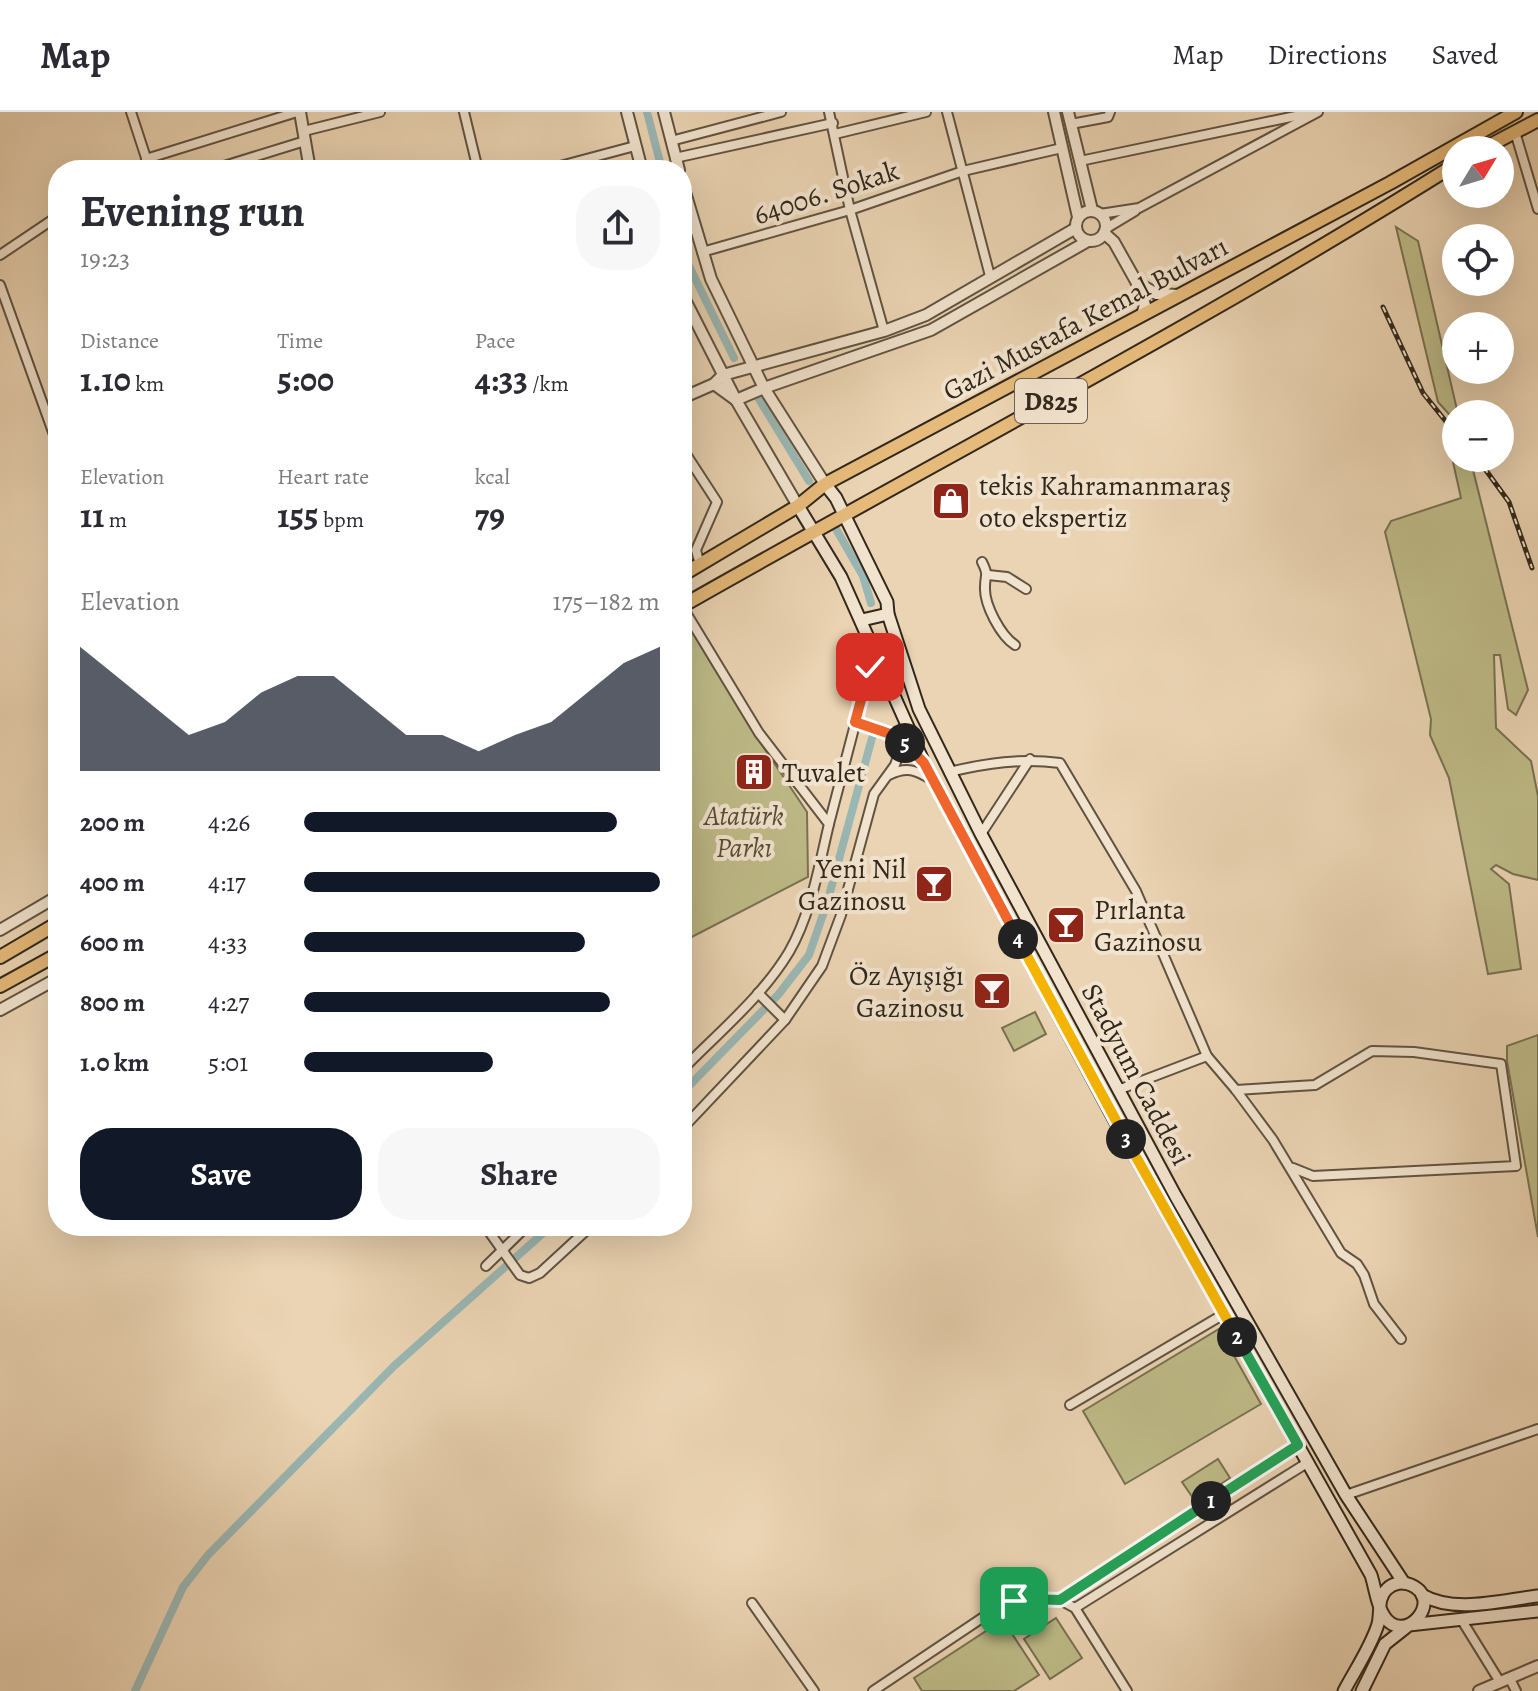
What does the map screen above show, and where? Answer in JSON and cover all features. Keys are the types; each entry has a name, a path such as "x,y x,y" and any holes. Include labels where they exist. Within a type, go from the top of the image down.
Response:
{"highway":[{"name":"D825","path":"1486,127 1502,112"},
{"name":"Gazi Mustafa Kemal Bulvarı","path":"692,569 798,506 825,484 1390,183 1516,112"},
{"path":"1507,136 1538,120"},
{"path":"1515,132 1538,131"},
{"name":"Gazi Mustafa Kemal Bulvarı","path":"692,600 1107,370 1442,173"},
{"path":"0,957 48,929"},
{"path":"0,986 48,960"}],"main road":[{"name":"Stadyum Caddesi","path":"825,484 844,515 887,602 888,614 919,709 981,834 1175,1195 1346,1495 1404,1583"},
{"name":"Stadyum Caddesi","path":"798,506 841,577 924,763 1113,1117 1371,1575 1380,1604"},
{"path":"862,620 888,614"},
{"path":"1225,1316 1235,1326 1242,1323 1245,1316"},
{"path":"1295,1440 1309,1429"},
{"path":"1309,1466 1315,1461 1327,1461"},
{"path":"1344,1691 1378,1623 1380,1604 1390,1587 1404,1583 1433,1602 1463,1604 1538,1596"},
{"path":"1362,1691 1385,1644 1420,1617 1422,1595"},
{"path":"1380,1604 1389,1622 1403,1627 1538,1611"}],"street":[{"path":"131,112 146,159 299,112 308,160"},
{"path":"238,160 380,112"},
{"path":"464,112 476,160"},
{"path":"627,112 639,160"},
{"path":"664,112 675,158 833,123"},
{"path":"671,141 781,112"},
{"path":"829,112 850,210 884,331"},
{"path":"835,134 926,112"},
{"path":"947,112 990,276"},
{"path":"1054,112 1079,235 1088,241"},
{"path":"1068,112 1096,212 1105,221 1104,231 1114,242 1137,283 1145,305 1142,315"},
{"path":"1071,124 1108,117 1110,112"},
{"path":"1080,161 1317,112"},
{"path":"736,400 931,330 1088,241 1097,239 1139,208 1317,112"},
{"path":"1515,132 1538,209"},
{"path":"582,160 635,146"},
{"name":"64006. Sokak","path":"702,252 850,210 963,171 1062,148"},
{"path":"692,394 714,384 723,375 884,331 926,315 1077,222 1084,212 1139,208"},
{"path":"692,217 709,272 753,366 825,484"},
{"path":"0,255 48,223"},
{"path":"1137,283 1157,294 1179,295"},
{"path":"0,285 48,418"},
{"path":"692,315 736,400 798,506"},
{"path":"714,384 736,400"},
{"path":"692,463 717,502 696,550 700,565"},
{"path":"982,562 988,575 984,588 991,611 1004,635 1015,645"},
{"path":"988,575 1007,577 1026,589"},
{"path":"692,1060 758,993 790,951 804,919 870,667 862,620"},
{"path":"692,622 759,733 829,824"},
{"path":"855,722 896,736 924,763"},
{"path":"692,1118 785,1020 812,984 831,945 871,805 885,777 895,765 903,742"},
{"path":"949,772 989,763 1030,759 1060,763 1136,891 1207,1056 1236,1090 1292,1168 1341,1253 1357,1264 1374,1304 1401,1339"},
{"path":"981,834 1030,759"},
{"path":"885,777 906,769 917,770 934,781"},
{"path":"0,930 48,902"},
{"path":"0,1010 48,984"},
{"path":"758,993 785,1020"},
{"path":"1236,1090 1315,1085 1372,1051 1414,1052 1501,1064 1516,1166 1313,1176 1292,1168"},
{"path":"1118,1090 1207,1056"},
{"path":"493,1236 520,1275 529,1278 540,1273 580,1236"},
{"path":"486,1266 506,1253 519,1236"},
{"path":"1070,1405 1225,1316"},
{"path":"1346,1495 1538,1429"},
{"path":"1060,1600 1295,1440"},
{"path":"1075,1608 1309,1466"},
{"path":"873,1691 991,1612 1014,1601 1029,1599 1060,1600 1075,1608 1127,1691"},
{"path":"752,1603 814,1691"},
{"path":"1461,1619 1516,1691"},
{"path":"1479,1691 1538,1666"}],"green space":[{"path":"1396,227 1418,241 1442,345 1442,384 1451,384 1455,400 1442,400 1442,406 1438,402"},
{"path":"1455,472 1474,472 1528,690 1516,715 1508,709 1500,655 1494,655 1496,728 1531,761 1538,796 1538,880 1513,874 1496,865 1491,869 1509,884 1521,969 1488,974 1449,778 1430,735 1431,719 1385,532 1391,521 1461,498"},
{"name":"Atatürk Parkı","path":"692,624 756,736 807,812 808,877 692,937"},
{"path":"1035,1012 1046,1034 1014,1051 1002,1028"},
{"path":"1538,1035 1538,1237 1507,1061 1507,1046"},
{"path":"1219,1329 1261,1404 1125,1484 1083,1411"},
{"path":"1218,1459 1230,1478 1195,1501 1182,1482"},
{"path":"1056,1618 1082,1658 1050,1679 1024,1639"},
{"path":"1003,1620 1039,1675 1014,1691 922,1691 914,1678"}],"waterway":[{"path":"647,112 659,160"},
{"path":"692,272 734,358"},
{"path":"757,396 809,481"},
{"path":"836,529 863,576 871,603"},
{"path":"692,1083 778,995 809,955 827,903 872,738"},
{"path":"135,1691 183,1587 208,1555 394,1366 540,1236"}],"railway":[{"path":"1383,307 1423,393 1442,417"},
{"path":"1487,472 1509,502 1532,568"}],"place":[{"name":"tekis Kahramanmaraş oto ekspertiz","path":"951,501"},
{"name":"Tuvalet","path":"754,772"},
{"name":"Yeni Nil Gazinosu","path":"934,884"},
{"name":"Pırlanta Gazinosu","path":"1066,925"},
{"name":"Öz Ayışığı Gazinosu","path":"992,991"}],"route":[{"path":"870,667 855,722 896,736 924,763 1113,1117 1298,1445 1060,1600 1014,1601"}]}
